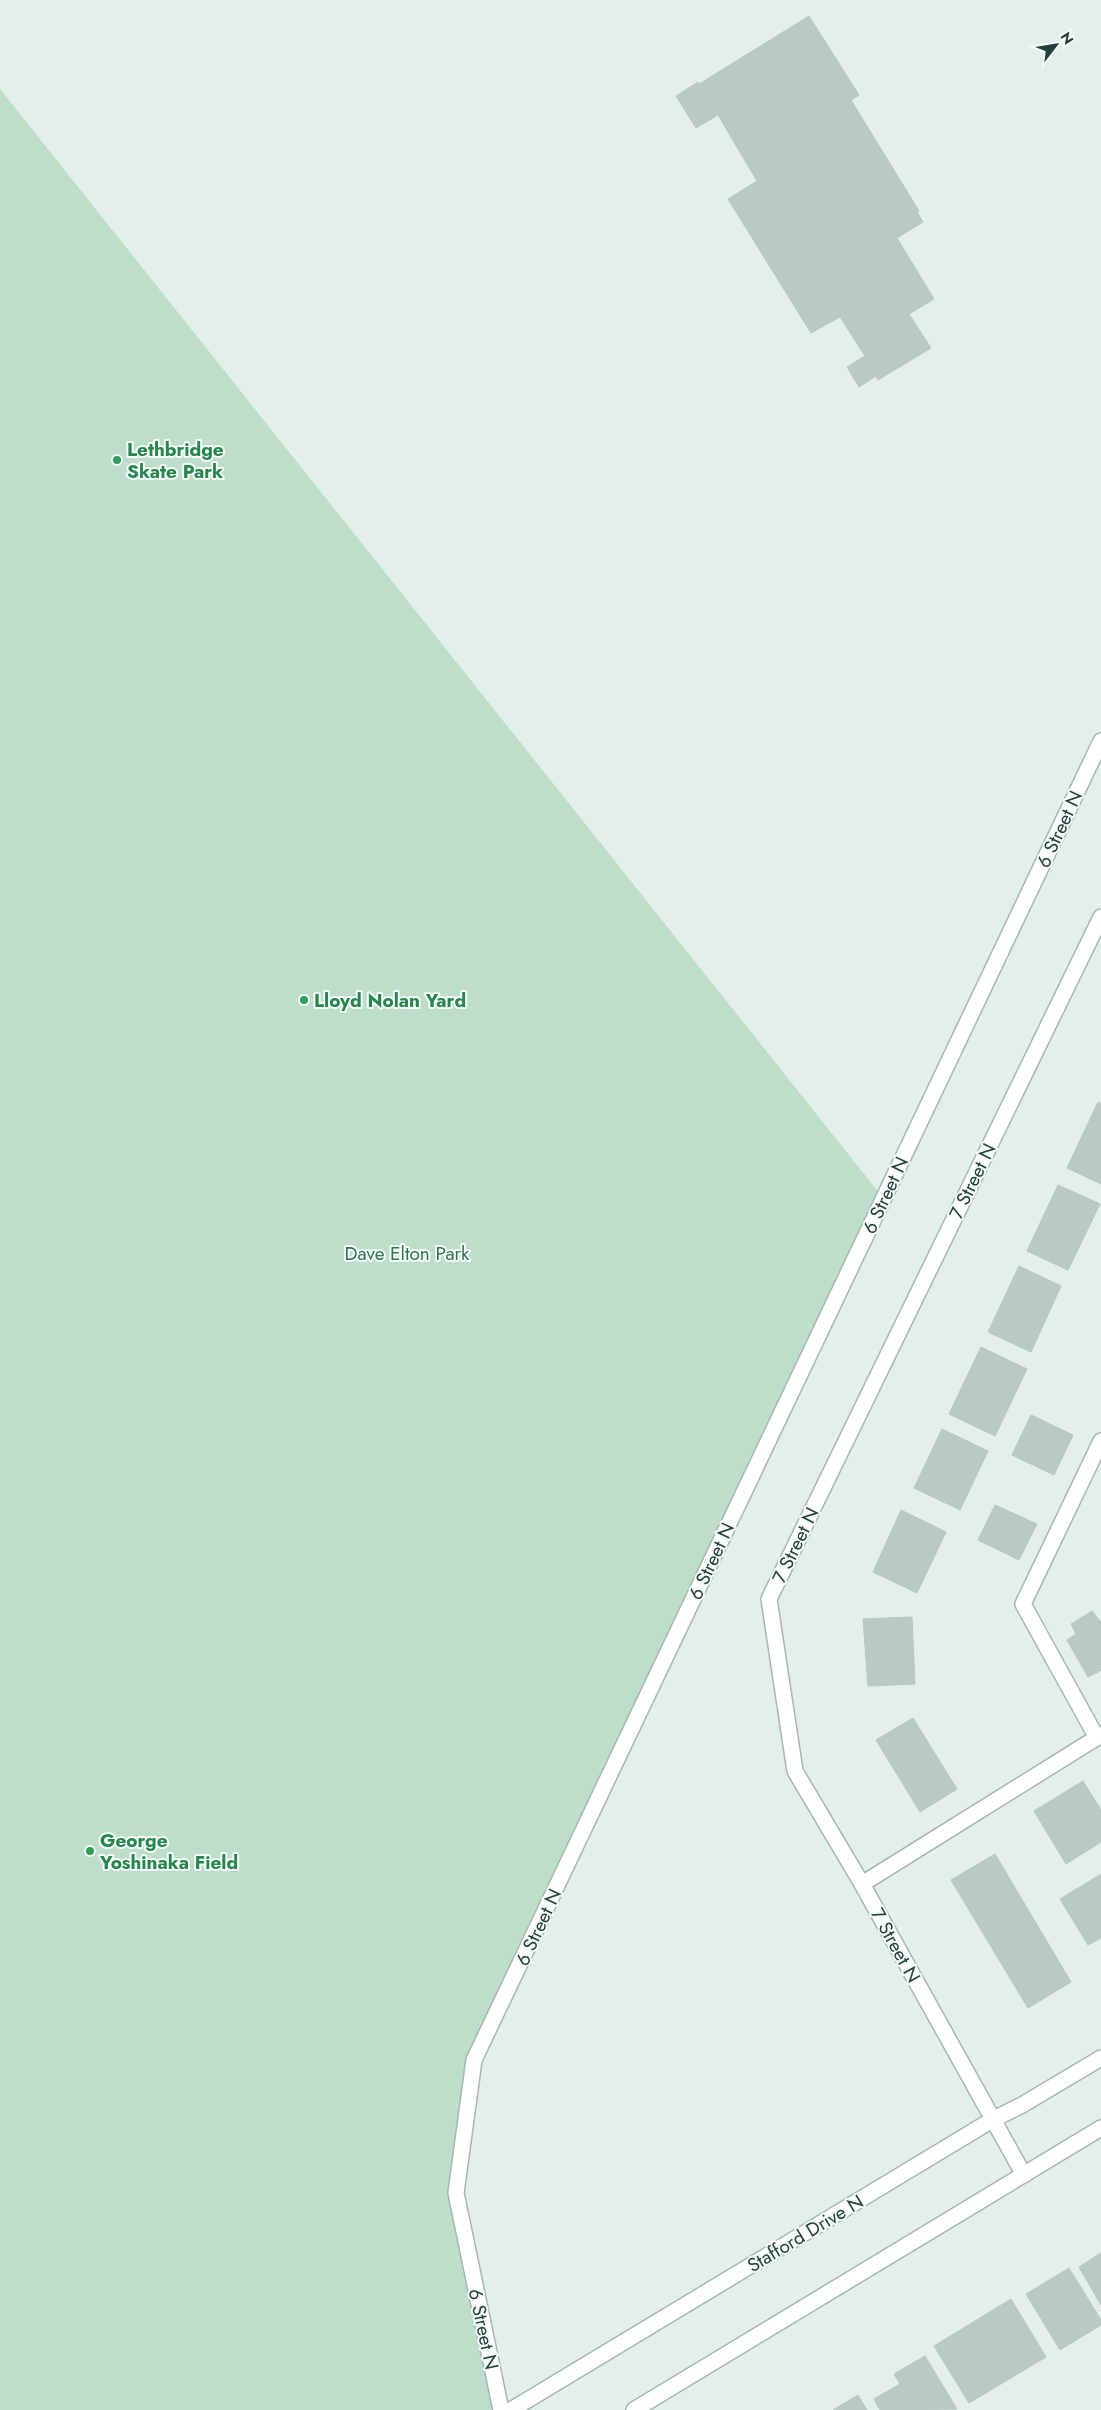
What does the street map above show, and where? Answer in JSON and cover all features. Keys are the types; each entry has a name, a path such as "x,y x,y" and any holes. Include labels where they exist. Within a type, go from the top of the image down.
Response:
{"street":[{"name":"6 Street N","path":"501,2410 456,2193 474,2060 1101,741"},
{"name":"7 Street N","path":"1024,2175 862,1884 795,1771 769,1599 1101,917"},
{"path":"862,1884 1099,1736 1023,1604 1101,1441"},
{"name":"Stafford Drive N","path":"511,2410 992,2120 1022,2105 1101,2058"},
{"path":"634,2410 1101,2128"}],"green space":[{"name":"Dave Elton Park","path":"0,89 884,1199 474,2060 456,2193 501,2410 0,2410"}],"building":[{"path":"809,16 859,95 851,100 919,211 917,212 923,222 897,238 934,299 909,314 931,348 878,380 876,376 859,387 847,367 865,356 840,317 811,333 728,199 757,181 718,115 696,128 676,96 698,82 699,84"},
{"path":"1098,1102 1101,1104 1101,1184 1067,1168"},
{"path":"1058,1185 1100,1204 1068,1270 1027,1251"},
{"path":"1019,1266 1061,1286 1031,1352 988,1332"},
{"path":"981,1347 1027,1369 995,1436 949,1414"},
{"path":"1031,1415 1073,1435 1054,1475 1012,1455"},
{"path":"942,1429 988,1451 960,1510 914,1488"},
{"path":"995,1505 1037,1524 1019,1560 978,1540"},
{"path":"901,1510 946,1532 917,1593 873,1572"},
{"path":"1092,1611 1101,1622 1101,1670 1088,1677 1067,1640 1076,1634 1071,1624"},
{"path":"912,1617 915,1684 868,1686 863,1619"},
{"path":"913,1718 957,1789 920,1812 876,1740"},
{"path":"1083,1781 1101,1810 1101,1842 1066,1864 1034,1811"},
{"path":"995,1854 1071,1982 1028,2008 951,1880"},
{"path":"1101,1874 1101,1938 1088,1945 1060,1899"},
{"path":"1101,2253 1101,2305 1079,2267"},
{"path":"1069,2268 1101,2320 1101,2325 1060,2350 1026,2294"},
{"path":"1011,2299 1046,2357 969,2403 934,2346"},
{"path":"925,2356 957,2409 880,2410 874,2399 900,2384 894,2374"},
{"path":"858,2395 867,2410 833,2410"}],"place":[{"name":"Lethbridge Skate Park","path":"117,460"},
{"name":"Lloyd Nolan Yard","path":"304,1000"},
{"name":"George Yoshinaka Field","path":"90,1851"}]}
